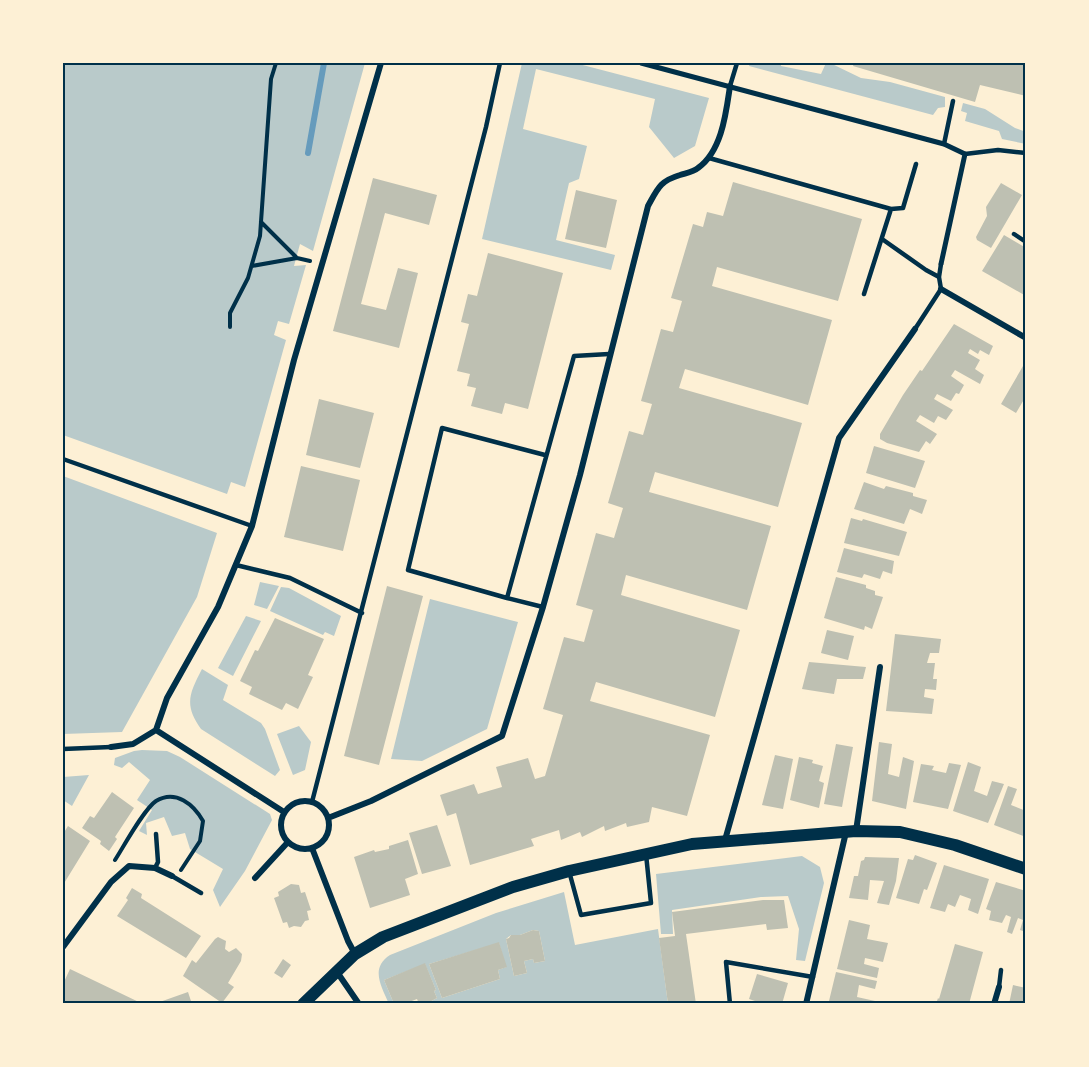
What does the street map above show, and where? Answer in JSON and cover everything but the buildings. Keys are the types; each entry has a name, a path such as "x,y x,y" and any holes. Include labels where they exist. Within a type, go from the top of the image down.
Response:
{"main road":[{"path":"303,1004 355,954 376,940 513,887 645,853 725,840 851,831 900,832 920,835 1026,869"}],"street":[{"path":"111,747 133,744 156,730 166,698 218,607 252,526 294,360 381,63"},
{"path":"642,63 944,144 965,154 941,264"},
{"path":"328,818 371,801 502,736 543,607 580,476 648,206 661,183 669,178 697,170 709,158 716,146 730,86"},
{"path":"941,290 1026,338"},
{"path":"725,840 839,438 915,328"},
{"path":"806,1004 851,831 880,667"},
{"path":"156,730 284,812"},
{"path":"302,800 312,802 321,806 328,818 329,828 326,836 312,848 295,847 288,842 281,828 284,812 294,803 302,800"},
{"path":"255,878 288,842"},
{"path":"312,848 355,954"},
{"path":"63,947 111,882 129,866 155,868 172,876"},
{"path":"337,972 359,1004"},
{"path":"994,1004 999,987"}],"lane":[{"path":"312,802 486,127 500,63"},
{"path":"730,86 737,63"},
{"path":"944,144 953,101"},
{"path":"965,154 998,150 1026,153"},
{"path":"709,158 891,209 903,208 916,164"},
{"path":"864,294 891,209"},
{"path":"1014,234 1026,242"},
{"path":"882,239 939,277"},
{"path":"915,328 941,290 939,277 941,264"},
{"path":"507,598 574,356 609,354"},
{"path":"543,607 408,570 442,428 545,455"},
{"path":"63,459 252,526"},
{"path":"236,565 290,578 362,613"},
{"path":"63,749 111,747"},
{"path":"155,868 158,862 156,834"},
{"path":"569,871 581,915 651,903 645,853"},
{"path":"172,876 201,893"},
{"path":"730,1004 726,962 813,977"},
{"path":"999,987 1001,970"}],"path":[{"path":"230,327 230,313 252,266 260,236 271,79 276,63"},
{"path":"261,222 297,258"},
{"path":"252,266 297,258 321,264"}],"shaded area":[{"path":"63,63 365,63 313,251 300,244 294,266 306,265 289,324 278,321 274,335 286,340 245,487 231,482 227,494 63,435"},
{"path":"522,63 575,63 709,98 695,146 674,158 649,127 655,99 536,69 523,129 587,146 579,179 569,183 556,240 615,255 611,270 482,239"},
{"path":"750,63 781,63 781,66 821,74 826,63 830,63 861,78 890,82 945,97 945,107 938,108 933,115 749,66"},
{"path":"963,103 985,109 1015,128 1026,132 1026,144 1002,139 999,131 965,121 967,113 961,111"},
{"path":"63,476 217,533 197,597 122,732 63,734"},
{"path":"260,582 279,586 267,609 254,605"},
{"path":"281,587 289,588 341,616 334,636 325,632 323,635 270,611"},
{"path":"430,599 518,622 487,729 422,761 391,759"},
{"path":"246,616 261,621 233,676 218,668"},
{"path":"202,669 228,685 223,700 261,723 280,770 275,776 201,729 192,713 190,699"},
{"path":"299,726 311,742 305,770 293,775 277,734"},
{"path":"142,750 167,751 180,757 270,814 272,820 245,871 220,907 213,890 223,869 190,849 185,833 172,836 164,817 146,823 147,835 139,831 152,810 137,800 150,780 129,762 122,768 114,765 115,758"},
{"path":"89,775 72,806 63,800 63,777"},
{"path":"802,856 820,867 824,883 805,961 796,960 799,929 788,896 761,897 672,910 673,934 661,934 656,874"},
{"path":"564,892 575,945 658,929 668,1004 426,1004 437,998 425,964 384,980 394,1004 389,1004 379,978 380,966 384,960 390,955 496,913","holes":["533,930 539,931 545,961 534,963 533,959 524,961 527,973 514,976 506,939 511,935 520,935","499,943 506,967 498,970 500,979 442,998 429,964"]}],"waterway":[{"path":"308,153 324,63"}]}
